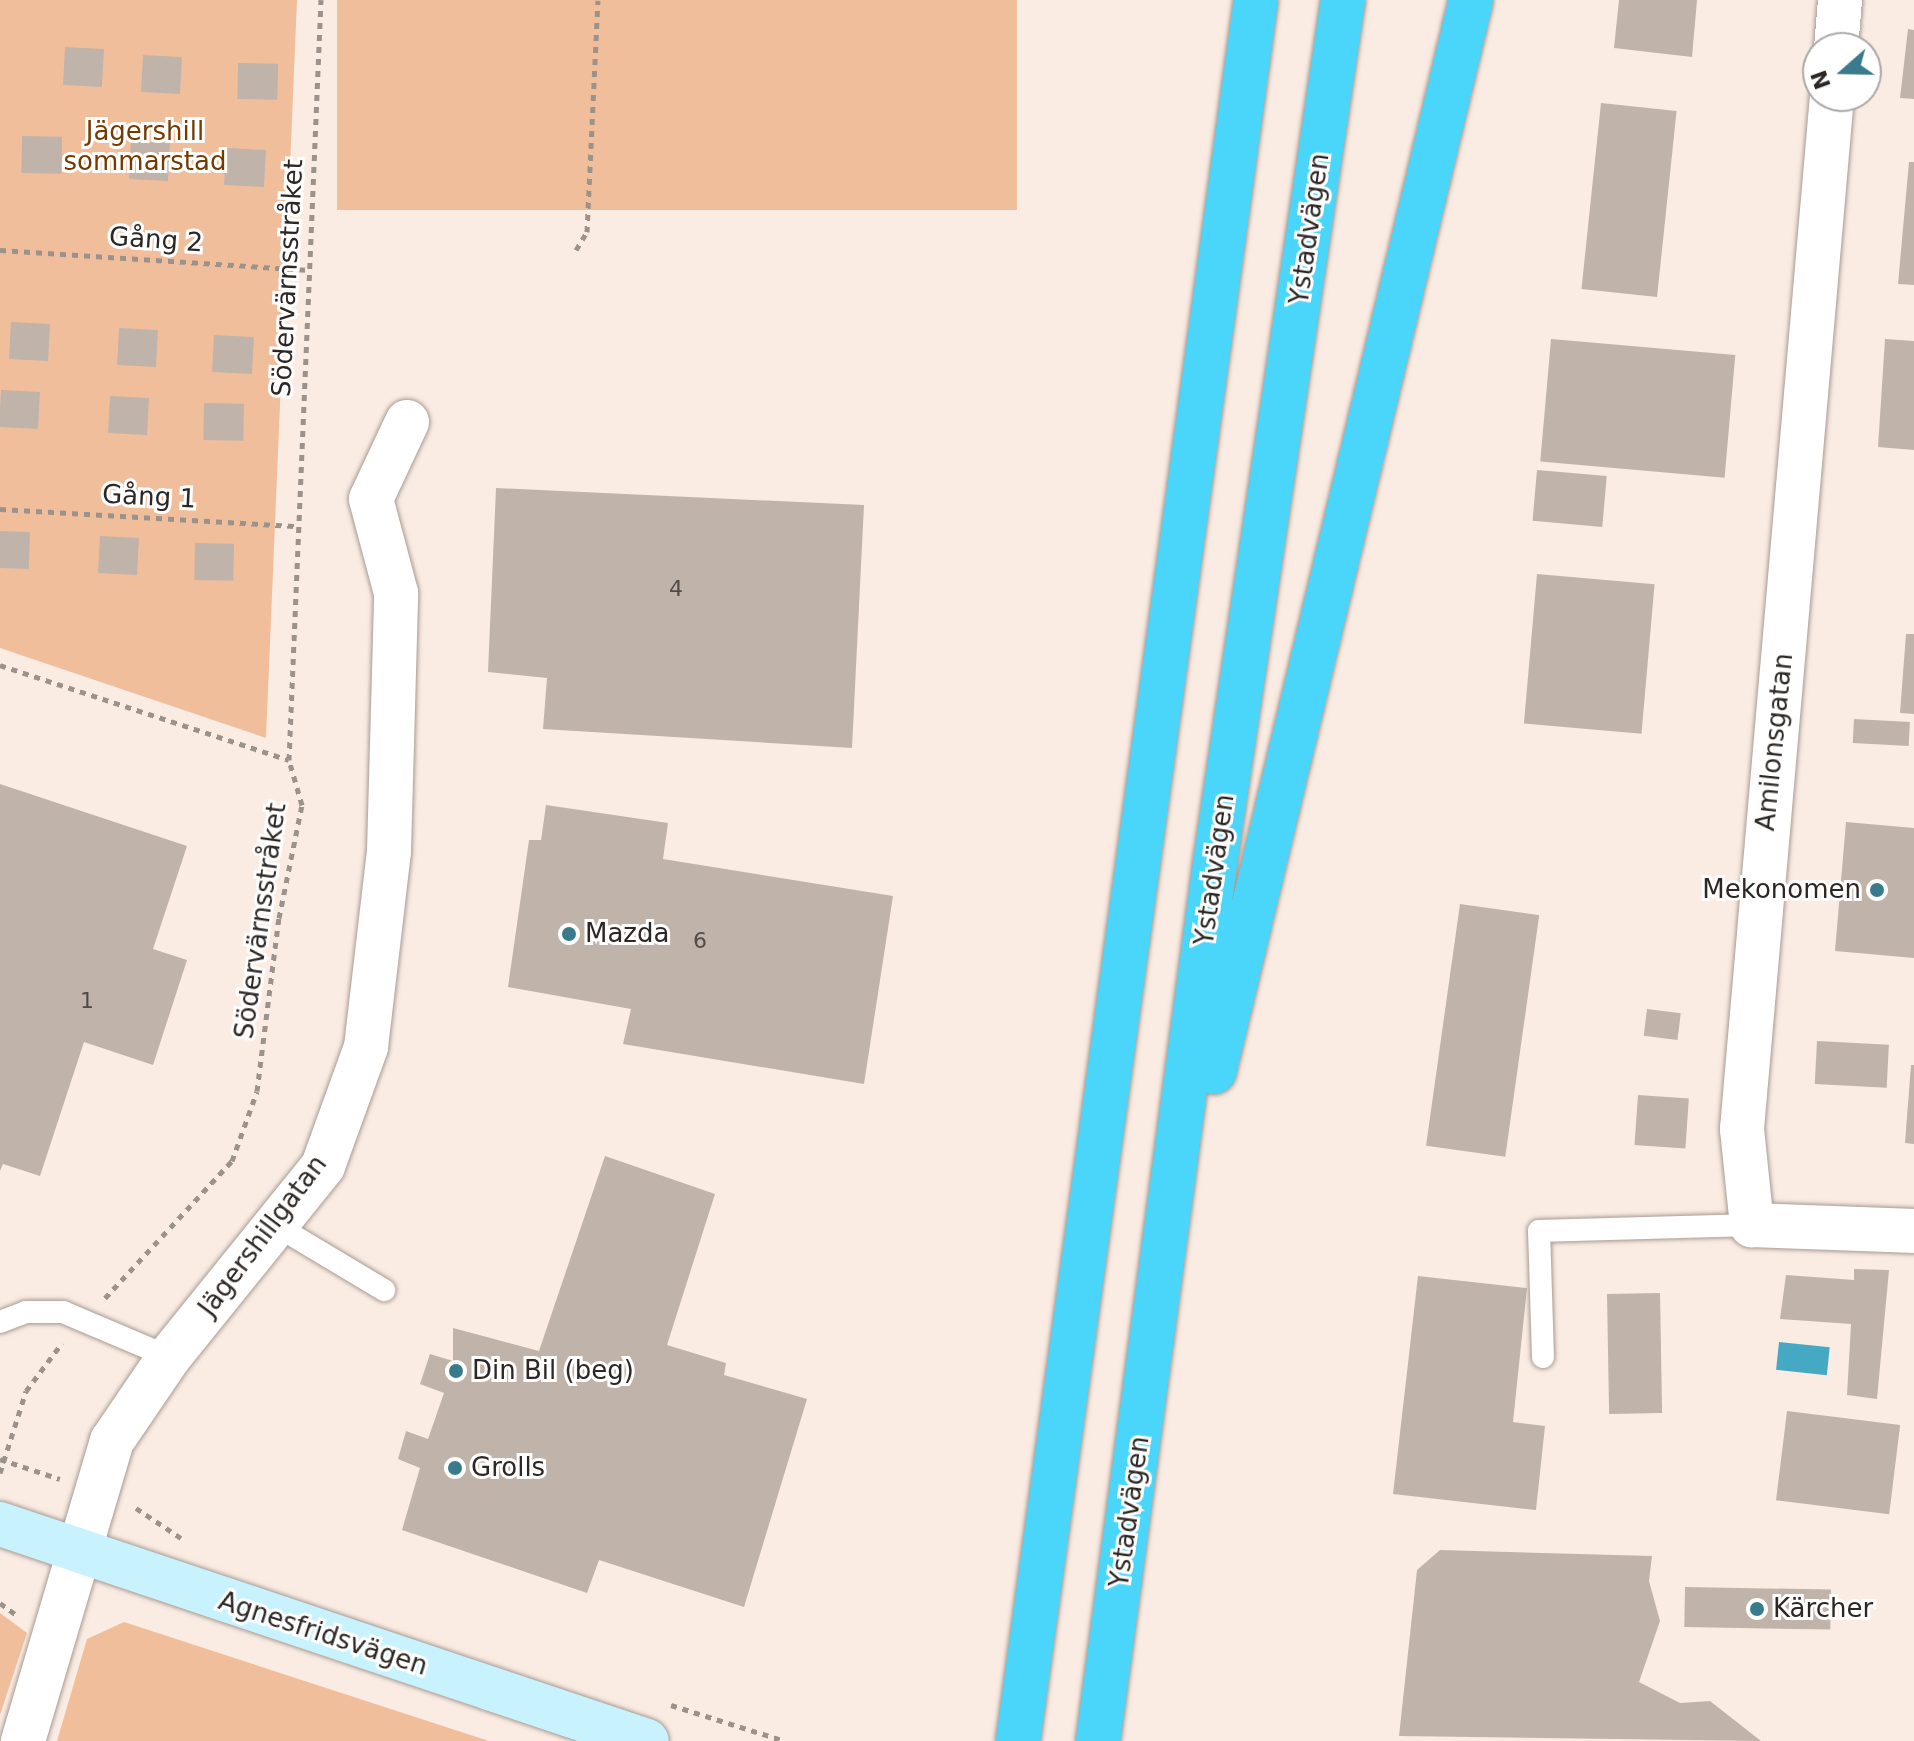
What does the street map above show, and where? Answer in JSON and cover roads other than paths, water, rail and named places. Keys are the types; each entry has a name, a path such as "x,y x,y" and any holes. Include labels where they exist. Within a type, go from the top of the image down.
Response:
{"highway":[{"path":"1018,1741 1256,0"},
{"name":"Ystadvägen","path":"1098,1741 1343,0"},
{"path":"1153,1340 1471,0"}],"main road":[{"name":"Agnesfridsvägen","path":"0,1524 647,1741"}],"street":[{"path":"1837,32 1840,0"},
{"name":"Amilonsgatan","path":"1752,1225 1743,1052 1831,112"},
{"name":"Jägershillgatan","path":"23,1741 112,1441 169,1357 323,1166 366,1047 389,851 396,593 371,499 407,422"},
{"path":"1752,1225 1914,1231"}],"lane":[{"path":"1543,1357 1539,1231 1752,1225"},
{"path":"277,1226 384,1290"},
{"path":"0,1322 47,1310 87,1318 169,1357"}],"water":[{"path":"1779,1342 1830,1347 1827,1375 1776,1370"}],"place":[{"name":"Mekonomen","path":"1877,890"},
{"name":"Mazda","path":"569,934"},
{"name":"Din Bil (beg)","path":"456,1371"},
{"name":"Grolls","path":"455,1468"},
{"name":"Kärcher","path":"1757,1609"}],"park label":[{"name":"Jägershill sommarstad","path":"145,147"}]}
